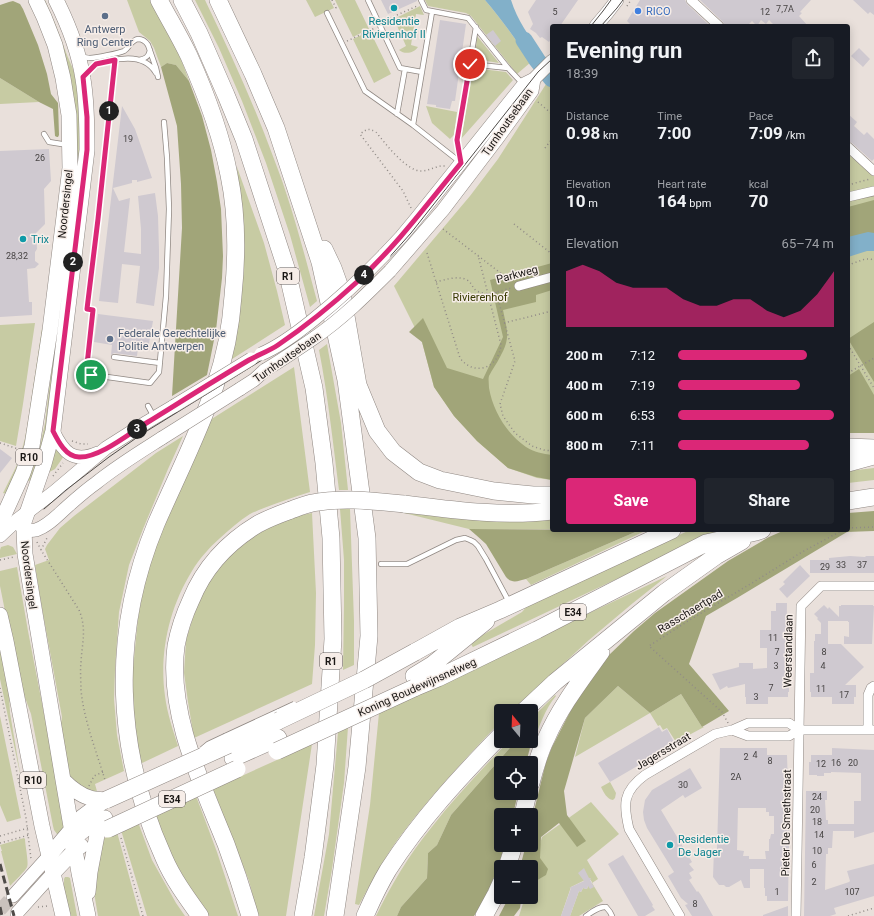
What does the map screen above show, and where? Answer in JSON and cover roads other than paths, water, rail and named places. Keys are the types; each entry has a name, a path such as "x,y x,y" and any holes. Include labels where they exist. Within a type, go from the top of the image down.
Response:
{"highway":[{"path":"159,0 188,54 220,135 230,176 235,225 236,260 234,295 222,364 199,428 156,525 144,557 135,586 124,661 127,733 135,775 150,823 164,860 197,913"},
{"name":"R1","path":"182,0 199,33 244,139 287,271 314,388 324,463 331,538 333,639 325,764 313,858 303,916"},
{"path":"218,0 253,74 276,128 320,262 346,380 367,538 369,636 357,766 335,916"},
{"path":"297,191 333,268 342,293 358,385 377,431 393,452 419,472 440,480 494,492 550,495"},
{"path":"850,447 874,448"},
{"path":"850,462 874,456"},
{"path":"850,501 874,497"},
{"path":"250,916 243,892 195,765 179,712 175,684 176,646 182,621 200,580 218,556 243,534 258,524 275,516 310,504 344,500 373,501 484,513 550,511"},
{"name":"E34","path":"105,819 193,761 231,752 278,730 460,627 668,532"},
{"name":"Koning Boudewijnsnelweg","path":"105,819 231,752 278,730 414,682 445,675 537,630 706,543 755,532"},
{"path":"531,704 555,682 664,593 710,560 757,532"},
{"name":"E34","path":"414,682 432,665 506,607"},
{"path":"538,759 554,721 569,697 616,632"},
{"path":"364,916 388,871 423,821 467,770 494,742"},
{"path":"484,916 494,898"}],"main road":[{"name":"Noordersingel","path":"0,526 29,457 37,422 70,168 69,115 60,63 49,27 36,0"},
{"name":"Noordersingel","path":"56,0 70,32 83,77 87,117 87,150 53,431 44,464 23,521 25,554 30,587 62,780 88,915"},
{"path":"598,24 617,0"},
{"name":"Turnhoutsebaan","path":"0,536 23,521 54,492 106,448 256,356 277,346 310,322 354,285 401,237 416,219 455,165 540,73"},
{"name":"Turnhoutsebaan","path":"23,521 28,531 41,528 97,482 162,438 254,380 265,370 332,325 368,294 443,210 532,91 540,73"},
{"path":"53,431 63,448 78,458 90,456 106,448"},
{"path":"9,504 23,521"},
{"name":"R10","path":"0,614 42,826 63,916"},
{"path":"62,780 84,796 94,799 105,819 89,879 88,915"},
{"name":"E34","path":"73,839 88,827 105,819"},
{"path":"13,896 49,856 73,839"},
{"path":"17,913 53,873 73,839"}],"street":[{"path":"692,0 717,24"},
{"path":"850,148 874,171"},
{"path":"850,197 874,191"},
{"name":"Parkweg","path":"518,286 550,278"},
{"name":"Weerstandlaan","path":"799,730 801,606 821,586 874,586"},
{"path":"732,730 748,736 789,736 799,730 871,730 868,695 871,688 874,686"},
{"name":"Jagersstraat","path":"680,916 629,829 625,813 628,793 637,780 714,734 732,730 748,723 789,723 799,730"},
{"name":"Pieter De Smethstraat","path":"796,916 799,730"}],"lane":[{"path":"368,0 400,68 422,72"},
{"path":"421,2 426,10 468,18 508,68"},
{"path":"413,125 432,12"},
{"path":"327,13 365,91 413,125 455,165"},
{"path":"455,165 457,140 476,27"},
{"path":"77,55 89,58 124,51 132,41 138,39 142,40 146,42 150,49 158,77 149,65 132,58 124,58 96,64 83,77"},
{"path":"139,60 143,60 147,57 150,49"},
{"path":"115,60 87,309 93,310 86,374 150,383 159,372 166,296 169,209 164,122"},
{"path":"470,64 540,73"},
{"path":"398,114 405,69"},
{"path":"44,134 49,142 70,146"},
{"path":"114,357 160,363"},
{"path":"148,406 154,418"},
{"path":"381,564 407,564 456,540 465,538 474,542 478,546 486,559 506,607"},
{"name":"E34","path":"376,667 415,652"},
{"path":"362,672 369,670"},
{"path":"328,688 335,685"},
{"name":"E34","path":"278,730 300,701"},
{"path":"586,916 599,908 606,907 612,916"}],"water":[{"path":"485,0 511,0 520,21 541,54 531,62"},
{"path":"868,232 874,233 874,251 867,251 850,256 850,236"}],"waterway":[{"path":"524,40 550,76"}],"tunnel":[{"path":"0,910 13,896"}],"tram line":[{"path":"593,24 611,0"},
{"path":"603,24 623,0"},
{"path":"44,509 109,457 142,434 288,344 318,323 349,297 386,261 411,233 538,72 550,61"}],"railway":[{"path":"0,864 14,916"},
{"path":"0,907 2,916"}],"place":[{"name":"Residentie Rivierenhof II","path":"394,8"},
{"name":"RICO","path":"638,11"},
{"name":"Antwerp Ring Center","path":"105,16"},
{"name":"Trix","path":"23,239"},
{"name":"Federale Gerechtelijke Politie Antwerpen","path":"110,339"},
{"name":"Residentie De Jager","path":"670,845"}],"park label":[{"name":"Rivierenhof","path":"480,297"}]}
